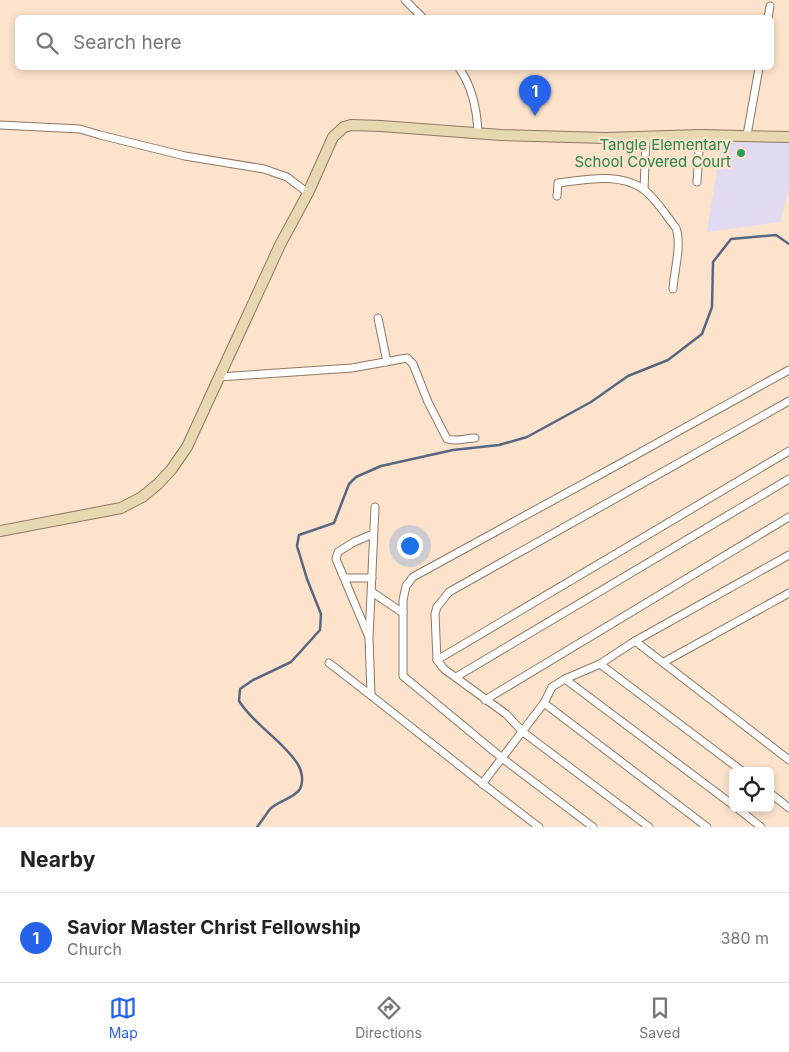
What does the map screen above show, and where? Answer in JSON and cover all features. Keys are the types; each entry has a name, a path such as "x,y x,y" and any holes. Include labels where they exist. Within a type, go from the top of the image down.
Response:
{"street":[{"path":"405,0 420,15"},
{"path":"768,15 770,6"},
{"path":"461,70 466,77 476,111 478,133"},
{"path":"747,135 759,70"},
{"path":"0,125 76,128 185,156 264,169 287,177 308,193"},
{"path":"0,531 121,508 142,497 171,470 187,447 280,244 308,193 333,137 344,127 351,125 381,126 478,133 606,138 700,135 789,137"},
{"path":"697,182 700,135"},
{"path":"644,190 646,136"},
{"path":"557,196 558,183 587,180 607,179 626,182 644,190 676,228 678,234 673,289"},
{"path":"378,318 387,362"},
{"path":"219,377 352,368 407,358 413,364 428,402 447,440 455,441 475,438"},
{"path":"593,827 502,758 403,676 403,600 406,586 413,576 789,370"},
{"path":"649,827 523,732 506,714 444,669 436,660 434,614 449,592 789,401"},
{"path":"436,660 789,451"},
{"path":"456,677 789,479"},
{"path":"371,695 369,638 375,508"},
{"path":"485,700 789,517"},
{"path":"369,638 336,559 338,552 354,542 373,534"},
{"path":"482,784 544,703 552,687 565,679 600,664 635,641 789,555"},
{"path":"345,578 372,578"},
{"path":"372,592 403,613"},
{"path":"664,662 789,593"},
{"path":"635,641 789,760"},
{"path":"329,663 539,827"},
{"path":"600,664 737,767"},
{"path":"565,679 729,801"},
{"path":"544,703 707,827"},
{"path":"774,796 789,808"},
{"path":"743,812 762,827"}],"shaded area":[{"path":"722,137 789,141 789,189 780,222 707,232"}],"waterway":[{"path":"257,827 271,808 297,792 302,783 300,769 291,754 245,710 239,701 240,689 253,680 291,662 320,630 321,614 307,579 297,546 299,535 334,523 349,484 356,477 381,466 453,450 499,445 527,437 591,402 628,376 668,360 702,334 712,307 713,262 731,239 776,235 789,244"}],"place":[{"name":"Savior Master Christ Fellowship","path":"535,116"},
{"name":"Tangle Elementary School Covered Court","path":"741,153"}]}
